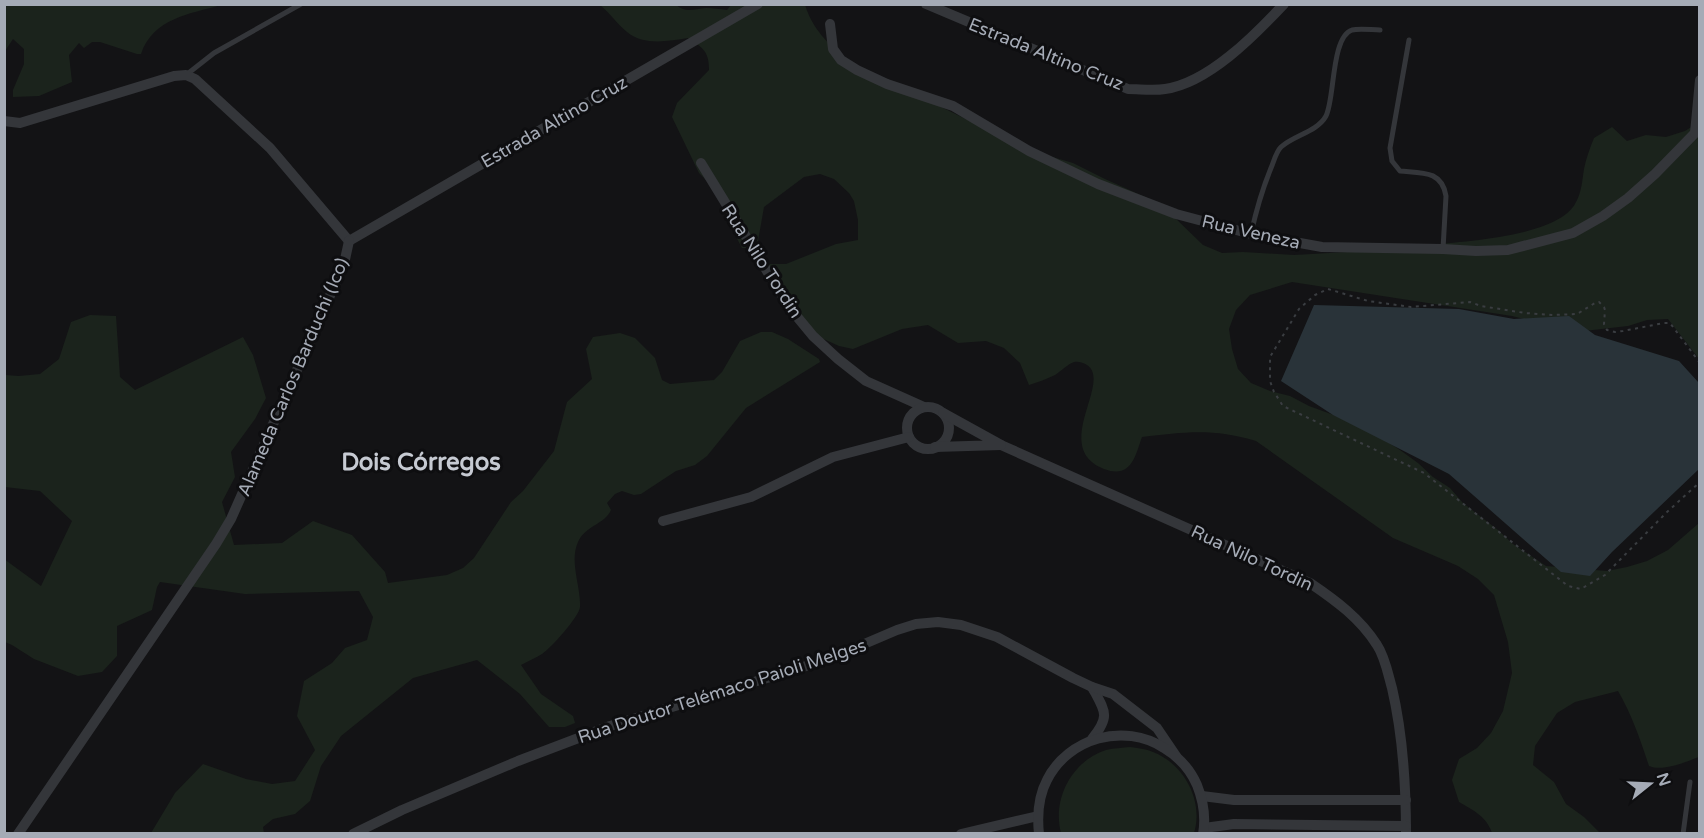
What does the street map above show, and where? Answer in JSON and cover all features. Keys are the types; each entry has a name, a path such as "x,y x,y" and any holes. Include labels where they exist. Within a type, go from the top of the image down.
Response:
{"street":[{"name":"Estrada Altino Cruz","path":"350,241 758,4"},
{"name":"Estrada Altino Cruz","path":"926,4 1128,89 1151,90 1165,89 1196,80 1239,48 1284,4"},
{"name":"Rua Veneza","path":"830,24 833,49 841,60 857,70 887,84 953,106 1029,151 1098,184 1176,214 1251,234 1322,247 1508,250 1573,233 1628,198 1698,134"},
{"path":"4,121 20,123 174,76 186,75"},
{"name":"Alameda Carlos Barduchi (Ico)","path":"18,834 231,519 344,264 350,241 270,148 195,79 186,75"},
{"path":"1698,134 1700,80"},
{"name":"Rua Nilo Tordin","path":"701,163 789,306 813,336 866,381 924,407"},
{"path":"924,407 937,409 943,413 949,426 946,439 935,447 922,448 916,445 909,437 907,427 908,420 917,409 924,407"},
{"name":"Rua Nilo Tordin","path":"943,413 1001,445 1310,583 1339,603 1358,621 1378,646 1388,673 1399,720 1406,800 1406,830"},
{"path":"663,521 751,497 833,457 909,437"},
{"name":"Rua Nilo Tordin","path":"935,447 1001,445"},
{"name":"Rua Doutor Telémaco Paioli Melges","path":"353,834 423,801 610,726 819,662 897,630 916,624 938,622 961,625 997,637 1092,687 1113,693 1157,729 1192,774 1202,796"},
{"path":"1092,687 1105,718 1101,728 1092,739"},
{"path":"1039,834 1038,816 1043,789 1059,762 1074,749 1092,739 1112,735 1133,735 1156,742 1176,756"},
{"path":"1406,800 1234,800 1202,796 1203,831 1234,824 1406,830"},
{"path":"961,834 1038,816"}],"lane":[{"path":"186,75 214,53 301,4"},
{"path":"1251,234 1262,189 1279,149 1290,140 1317,126 1326,117 1332,80 1343,37 1352,30 1380,30"},
{"path":"1409,40 1390,148 1392,161 1400,171 1428,173 1440,179 1446,196 1443,249"},
{"path":"1683,834 1690,782"}],"path":[{"path":"1700,363 1670,323 1616,332 1607,330 1604,324 1605,310 1599,302 1577,314 1553,315 1525,313 1470,302 1410,307 1368,301 1328,289 1315,295 1299,309 1270,357 1270,381 1283,406 1424,472 1568,586 1581,589 1605,575 1700,482"}],"shaded area":[{"path":"5,4 221,5 185,15 163,25 154,32 141,54 100,42 92,42 84,48 79,43 69,55 72,82 39,96 13,97 13,90 24,64 24,49 13,39 5,51"},
{"path":"600,5 676,5 686,10 706,8 727,10 731,5 805,5 817,29 847,61 1029,150 1073,163 1154,201 1203,245 1222,253 1294,255 1418,248 1530,230 1549,224 1565,215 1575,204 1594,138 1612,127 1627,141 1646,135 1666,137 1685,131 1699,122 1699,359 1668,319 1647,320 1628,326 1584,331 1564,329 1512,316 1292,282 1250,295 1236,310 1229,329 1238,369 1251,383 1361,425 1418,463 1513,544 1546,566 1607,571 1627,567 1647,561 1668,550 1699,523 1699,757 1667,767 1649,766 1632,718 1618,691 1575,702 1557,713 1535,746 1533,765 1554,782 1566,804 1600,833 1492,833 1483,818 1459,802 1452,780 1459,759 1477,748 1491,733 1503,711 1512,673 1508,642 1494,595 1478,579 1458,566 1393,538 1256,441 1213,433 1142,437 1134,459 1126,469 1113,471 1104,469 1089,459 1082,446 1082,431 1093,385 1093,373 1083,363 1074,362 1055,375 1029,385 1020,363 1004,348 986,341 958,343 928,325 902,329 853,349 839,346 817,336 764,269 770,264 786,264 836,244 858,240 858,220 854,201 849,193 834,179 820,174 804,177 764,207 758,241 750,248 742,248 732,229 726,200 699,173 672,117 677,103 709,70 706,54 688,38 648,41 634,36 623,29"},
{"path":"1314,305 1459,309 1514,319 1569,316 1595,335 1679,361 1699,383 1699,469 1590,576 1561,572 1449,474 1333,415 1281,381"},
{"path":"90,315 116,316 120,377 135,390 243,337 253,355 266,398 255,419 231,452 235,477 222,502 234,545 282,543 313,521 352,535 385,572 388,583 447,575 463,568 474,558 511,502 523,491 554,451 567,402 592,379 586,349 593,337 620,333 635,338 655,358 662,380 670,384 714,380 722,372 740,341 761,332 772,332 788,339 819,359 820,362 746,408 707,456 695,465 676,471 641,494 634,495 622,491 615,494 607,503 611,510 608,515 581,537 575,558 580,599 578,612 564,632 546,651 521,665 541,694 573,716 575,723 565,727 549,727 520,694 477,660 413,678 341,736 321,766 310,801 295,814 273,819 263,827 264,833 151,833 175,793 203,764 246,779 272,784 295,781 315,750 297,716 304,681 332,663 345,648 367,640 373,617 359,591 245,594 160,582 152,610 117,626 117,656 102,672 78,676 34,659 5,642 4,559 41,586 72,521 40,491 5,487 5,375 40,374 59,359 71,322"},
{"path":"1130,747 1150,751 1164,758 1182,774 1194,796 1196,821 1194,833 1061,833 1059,807 1067,783 1074,772 1094,755 1106,750"}],"district":[{"name":"Dois Córregos","path":"421,462"}]}
